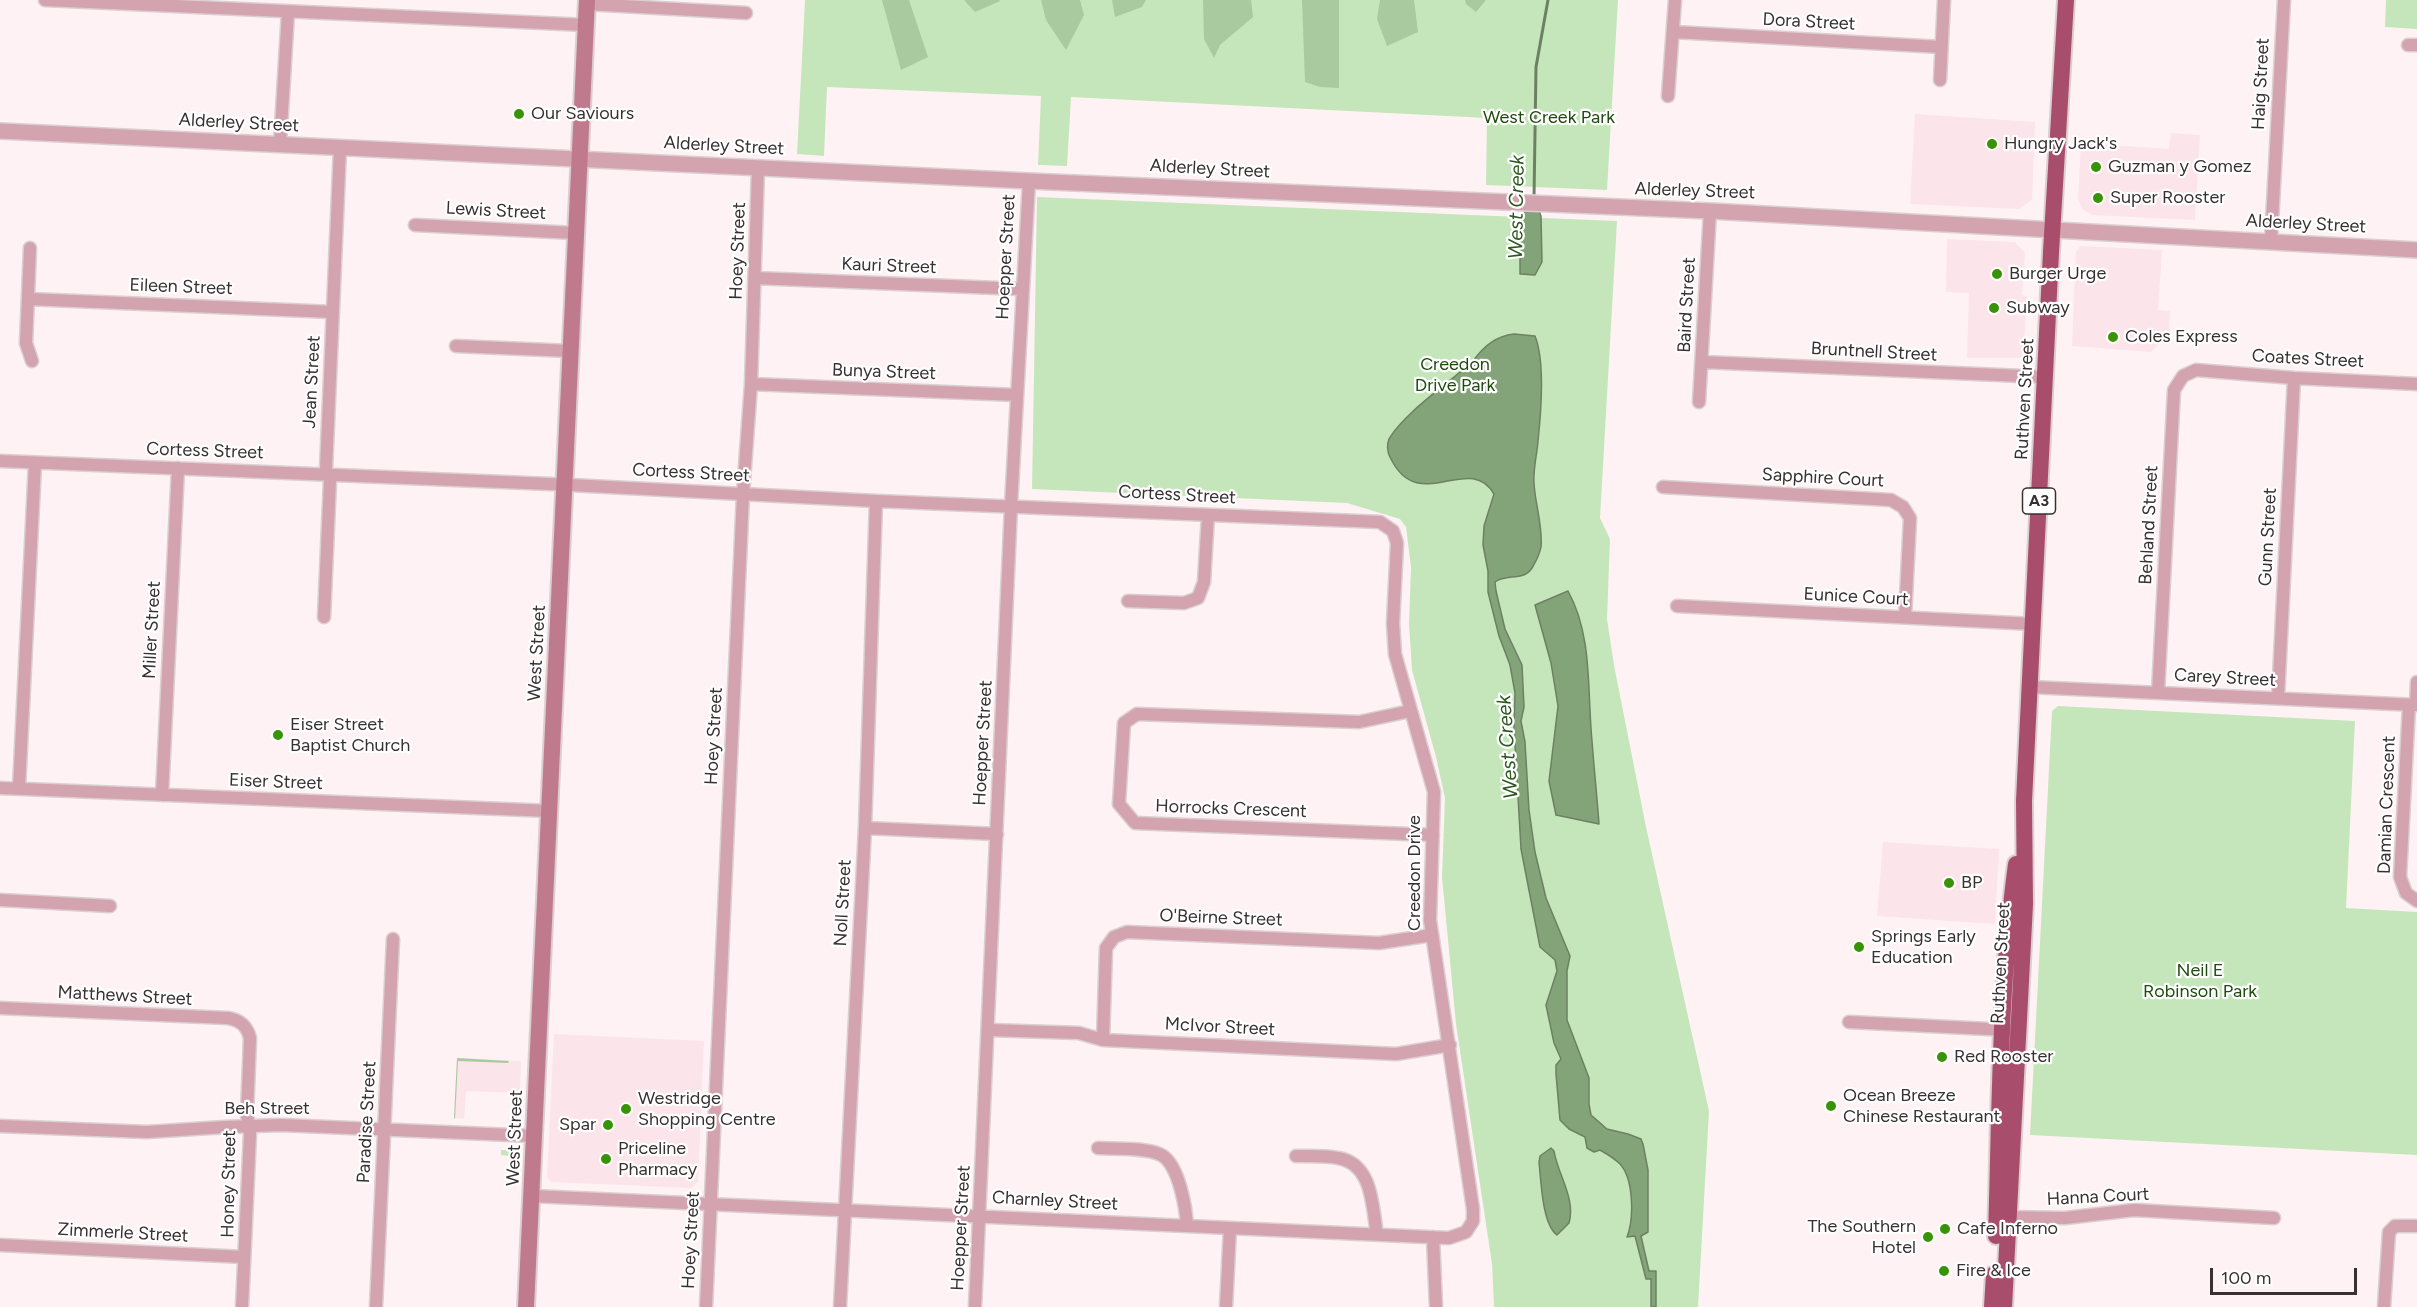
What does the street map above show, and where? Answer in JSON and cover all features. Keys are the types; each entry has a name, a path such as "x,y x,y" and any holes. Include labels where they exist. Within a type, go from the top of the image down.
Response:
{"highway":[{"name":"Ruthven Street","path":"1992,1307 2018,1030 2025,904 2024,801 2052,229 2066,0"},
{"name":"Ruthven Street","path":"2004,1307 2000,1029 2008,922 2024,801"}],"main road":[{"name":"West Street","path":"526,1307 587,2"}],"street":[{"path":"45,0 586,25"},
{"path":"1668,96 1675,0"},
{"path":"1940,80 1944,0"},
{"name":"Haig Street","path":"2271,241 2284,0"},
{"path":"587,2 746,13"},
{"path":"280,144 288,12"},
{"name":"Dora Street","path":"1674,32 1941,47"},
{"name":"Alderley Street","path":"0,131 1029,181 1710,211 2417,250"},
{"name":"Jean Street","path":"324,617 330,480 326,470 340,147"},
{"name":"Hoey Street","path":"706,1307 743,494 751,384 758,168"},
{"name":"Hoepper Street","path":"975,1307 1011,506 1029,181"},
{"name":"Baird Street","path":"1699,402 1710,211"},
{"name":"Lewis Street","path":"415,225 575,232"},
{"path":"30,248 26,343 32,361"},
{"name":"Kauri Street","path":"755,278 1022,289"},
{"name":"Eileen Street","path":"28,299 333,312"},
{"path":"456,346 570,351"},
{"name":"Bruntnell Street","path":"1702,362 2045,377"},
{"name":"Coates Street","path":"2196,370 2417,384"},
{"name":"Behland Street","path":"2158,693 2174,390 2183,376 2196,370"},
{"name":"Gunn Street","path":"2278,698 2294,378"},
{"name":"Bunya Street","path":"751,384 1017,395"},
{"name":"Cortess Street","path":"0,461 1380,522"},
{"path":"20,789 35,463"},
{"name":"Miller Street","path":"162,795 177,468"},
{"name":"Sapphire Court","path":"1664,487 1891,500 1903,507 1910,518 1905,617"},
{"name":"Noll Street","path":"840,1307 865,828 876,501"},
{"path":"1128,601 1184,603 1198,598 1204,582 1208,515"},
{"name":"Creedon Drive","path":"1380,522 1394,531 1397,543 1395,654 1434,792 1430,920 1473,1209 1473,1221 1466,1232"},
{"name":"Eunice Court","path":"1677,606 2034,624"},
{"name":"Damian Crescent","path":"2417,682 2400,877 2406,893 2417,901"},
{"name":"Carey Street","path":"2030,687 2414,705"},
{"name":"Horrocks Crescent","path":"1410,711 1359,722 1137,714 1124,723 1119,804 1135,823 1432,835"},
{"name":"Eiser Street","path":"0,788 550,811"},
{"path":"865,828 997,834"},
{"path":"0,900 110,906"},
{"name":"O'Beirne Street","path":"1103,1040 1106,948 1114,937 1127,932 1379,943 1432,935"},
{"name":"Paradise Street","path":"376,1307 393,939"},
{"name":"Matthews Street","path":"0,1008 228,1018 246,1027"},
{"path":"1848,1022 2018,1030"},
{"name":"Honey Street","path":"242,1307 249,1125 247,1114 250,1038 246,1027"},
{"name":"McIvor Street","path":"989,1030 1079,1033 1103,1040 1396,1054 1450,1045"},
{"name":"Beh Street","path":"0,1125 147,1132 249,1125 534,1136"},
{"path":"1098,1148 1150,1151 1163,1156 1171,1165 1183,1196 1187,1226"},
{"path":"1296,1156 1339,1158 1358,1167 1368,1183 1377,1234"},
{"name":"Charnley Street","path":"532,1196 1433,1237 1457,1237 1466,1232"},
{"name":"Hanna Court","path":"2002,1217 2065,1218 2134,1210 2274,1218"},
{"path":"2384,1307 2389,1232 2395,1226 2417,1226"},
{"path":"1226,1307 1230,1228"},
{"path":"1433,1237 1436,1307"},
{"name":"Zimmerle Street","path":"0,1245 244,1257"}],"shaded area":[{"path":"882,0 909,0 928,57 901,70"},
{"path":"964,0 999,0 1000,1 975,12"},
{"path":"1041,0 1080,0 1084,15 1066,50 1046,20"},
{"path":"1112,0 1146,0 1142,7 1115,17"},
{"path":"1203,0 1251,0 1253,17 1220,45 1214,58 1204,39"},
{"path":"1302,0 1339,0 1339,88 1320,87 1305,82"},
{"path":"1380,0 1414,0 1418,32 1387,46 1377,19"},
{"path":"1465,0 1486,0 1476,12 1466,4"},
{"path":"1915,114 2035,122 2032,200 2019,209 1910,204"},
{"path":"2171,133 2200,135 2195,220 2092,215 2082,209 2078,198 2081,143 2169,149"},
{"path":"1525,211 1539,211 1541,216 1542,262 1535,275 1520,274 1520,217"},
{"path":"1947,239 2015,242 2025,252 2022,295 2027,296 2023,358 1967,358 1969,293 1946,292"},
{"path":"2080,246 2162,250 2158,310 2170,311 2169,335 2151,352 2072,346 2076,252"},
{"path":"1514,334 1535,336 1540,359 1541,402 1534,478 1541,547 1536,561 1528,572 1520,576 1500,579 1495,582 1496,591 1505,629 1522,665 1524,707 1521,721 1525,742 1529,810 1535,852 1546,898 1570,956 1567,971 1567,1020 1589,1078 1591,1115 1607,1129 1641,1139 1643,1144 1648,1170 1648,1232 1641,1236 1649,1271 1656,1271 1656,1307 1651,1307 1651,1279 1646,1279 1635,1236 1627,1237 1632,1210 1625,1171 1618,1162 1605,1153 1600,1150 1594,1152 1587,1148 1585,1137 1569,1129 1560,1120 1556,1065 1561,1059 1554,1043 1546,1005 1557,971 1555,960 1540,947 1521,849 1514,727 1515,693 1510,665 1499,636 1488,592 1488,571 1483,545 1484,526 1494,494 1484,483 1471,479 1429,484 1415,482 1401,474 1388,450 1389,439 1416,408 1473,361 1491,343"},
{"path":"1568,591 1582,626 1588,664 1599,824 1556,815 1549,781 1558,706 1551,663 1535,605"},
{"name":"BP","path":"1883,842 1999,849 1995,924 1877,916"},
{"name":"Westridge Shopping Centre","path":"554,1034 704,1041 698,1182 691,1188 552,1182 547,1177"},
{"path":"457,1058 521,1061 520,1093 466,1091 464,1119 454,1118"},
{"path":"457,1058 509,1061 508,1063 458,1061 455,1119 454,1118"},
{"path":"1551,1148 1554,1151 1568,1196 1571,1214 1569,1223 1557,1235 1545,1212 1539,1162 1540,1156"}],"green space":[{"name":"West Creek Park","path":"805,0 1618,0 1607,190 1486,185 1487,118 1071,97 1067,166 1038,165 1041,96 827,87 824,156 797,154"},
{"path":"2386,0 2417,0 2417,29 2385,27"},
{"name":"Creedon Drive Park","path":"1037,197 1617,221 1600,518 1610,539 1607,619 1646,827 1709,1111 1698,1307 1494,1307 1492,1264 1456,1024 1442,877 1445,798 1412,670 1409,624 1411,567 1406,527 1400,519 1347,503 1032,489"},
{"name":"Neil E Robinson Park","path":"2058,706 2355,721 2346,908 2417,912 2417,1155 2030,1135 2052,711"},
{"path":"501,1150 512,1150 517,1155 515,1185 508,1185 510,1156 501,1155"}],"waterway":[{"name":"West Creek","path":"1534,198 1536,67 1548,0"}],"place":[{"name":"Our Saviours","path":"519,114"},
{"name":"Hungry Jack's","path":"1992,144"},
{"name":"Guzman y Gomez","path":"2096,167"},
{"name":"Super Rooster","path":"2098,198"},
{"name":"Burger Urge","path":"1997,274"},
{"name":"Subway","path":"1994,308"},
{"name":"Coles Express","path":"2113,337"},
{"name":"Eiser Street Baptist Church","path":"278,735"},
{"name":"BP","path":"1949,883"},
{"name":"Springs Early Education","path":"1859,947"},
{"name":"Red Rooster","path":"1942,1057"},
{"name":"Ocean Breeze Chinese Restaurant","path":"1831,1106"},
{"name":"Westridge Shopping Centre","path":"626,1109"},
{"name":"Spar","path":"608,1125"},
{"name":"Priceline Pharmacy","path":"606,1159"},
{"name":"Cafe Inferno","path":"1945,1229"},
{"name":"The Southern Hotel","path":"1928,1237"},
{"name":"Fire & Ice","path":"1944,1271"}]}
